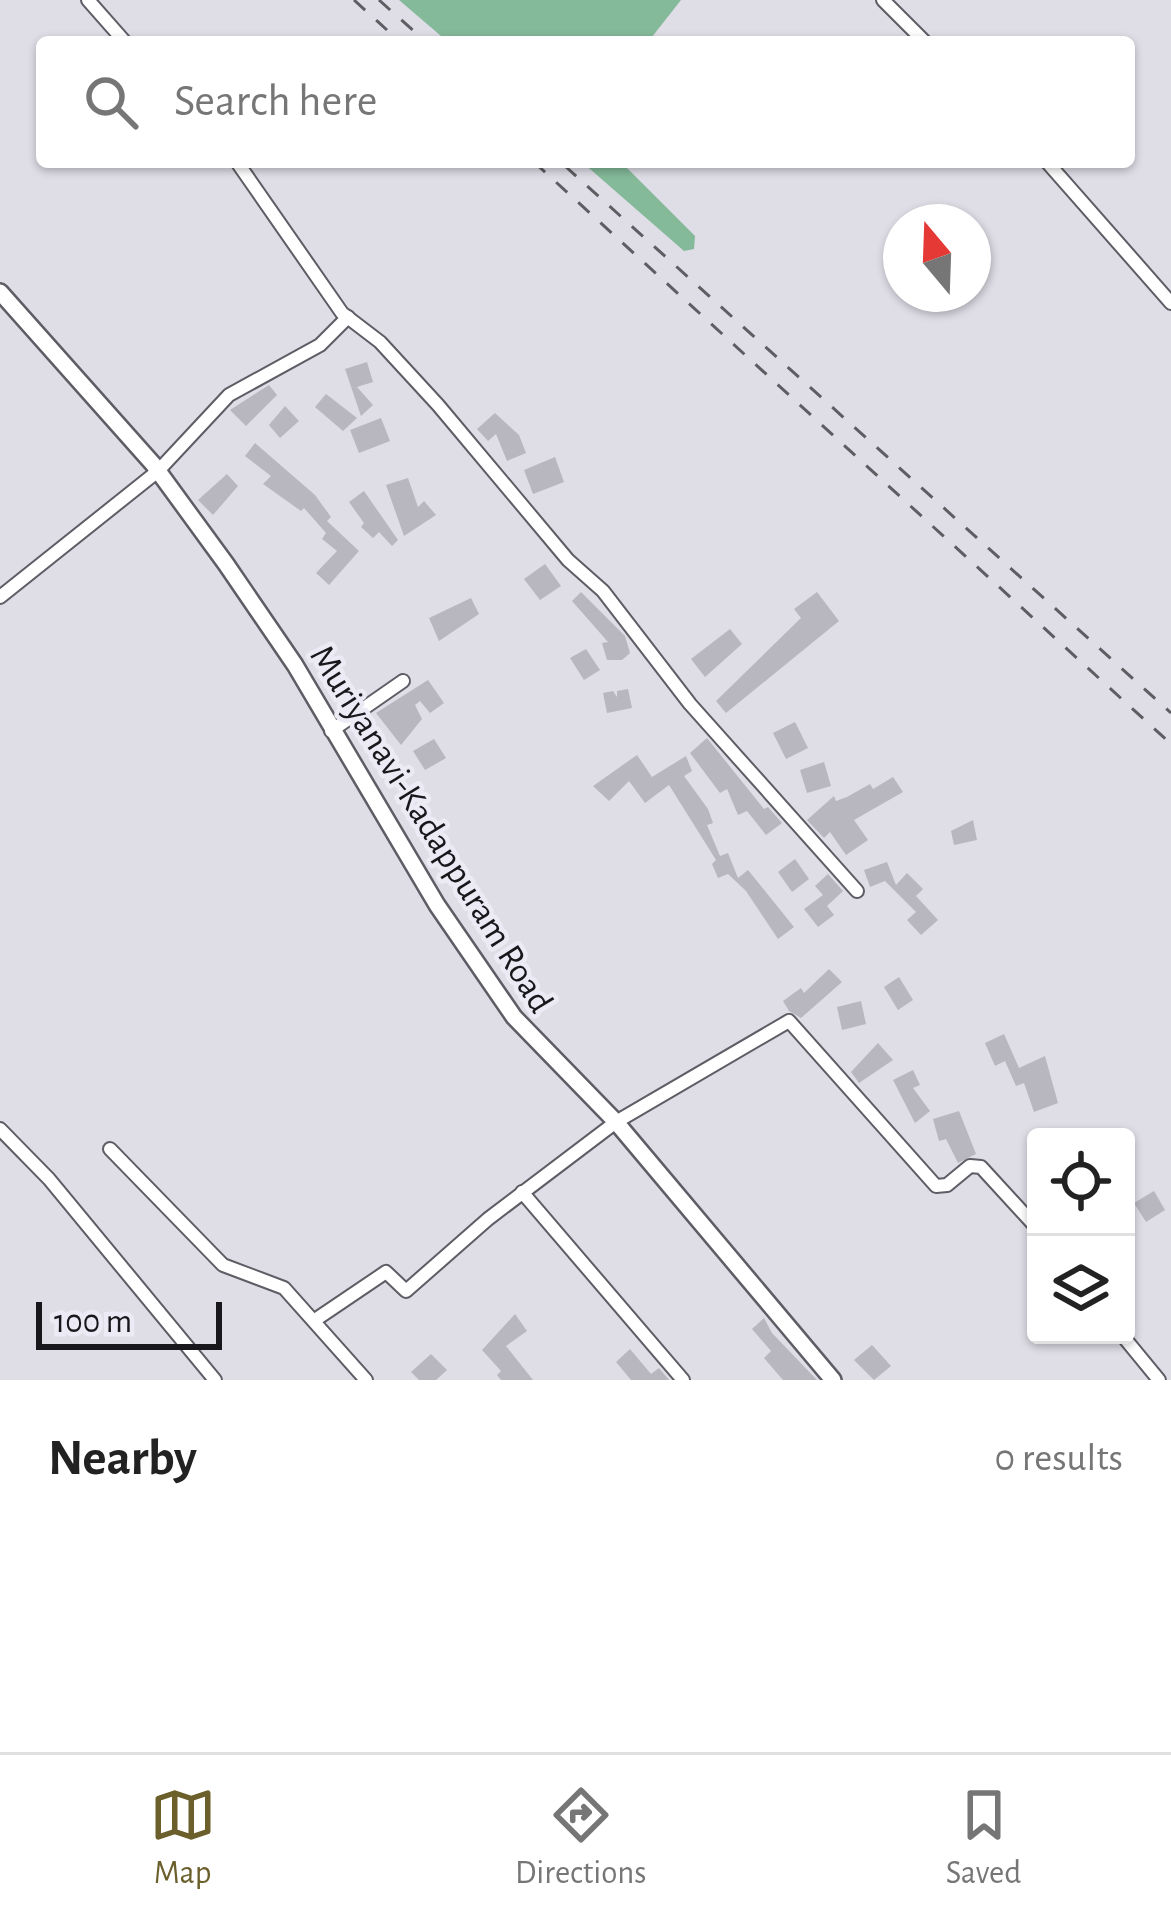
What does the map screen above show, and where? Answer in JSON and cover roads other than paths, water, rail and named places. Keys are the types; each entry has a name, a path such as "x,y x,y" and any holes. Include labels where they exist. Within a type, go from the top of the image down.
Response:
{"main road":[{"name":"Muriyanavi-Kadappuram Road","path":"0,292 158,471 295,665 437,905 514,1017 616,1121 833,1380"}],"street":[{"path":"88,0 120,36"},
{"path":"884,0 919,36"},
{"path":"241,168 348,317 380,342 438,404 568,560 603,591 689,704 857,891"},
{"path":"1052,168 1171,303"},
{"path":"2,599 158,471 229,395 320,345 348,317"},
{"path":"332,731 403,681"},
{"path":"315,1320 386,1272 406,1291 522,1192 616,1121 789,1021 936,1186 947,1185 970,1166 981,1167 1027,1217"},
{"path":"0,1129 49,1179 215,1380"},
{"path":"110,1149 223,1265 284,1288 366,1380"},
{"path":"522,1192 683,1380"},
{"path":"1129,1344 1159,1380"}],"railway":[{"path":"354,0 387,30"},
{"path":"379,0 419,36"},
{"path":"541,168 1171,744"},
{"path":"567,168 1171,713"}]}
